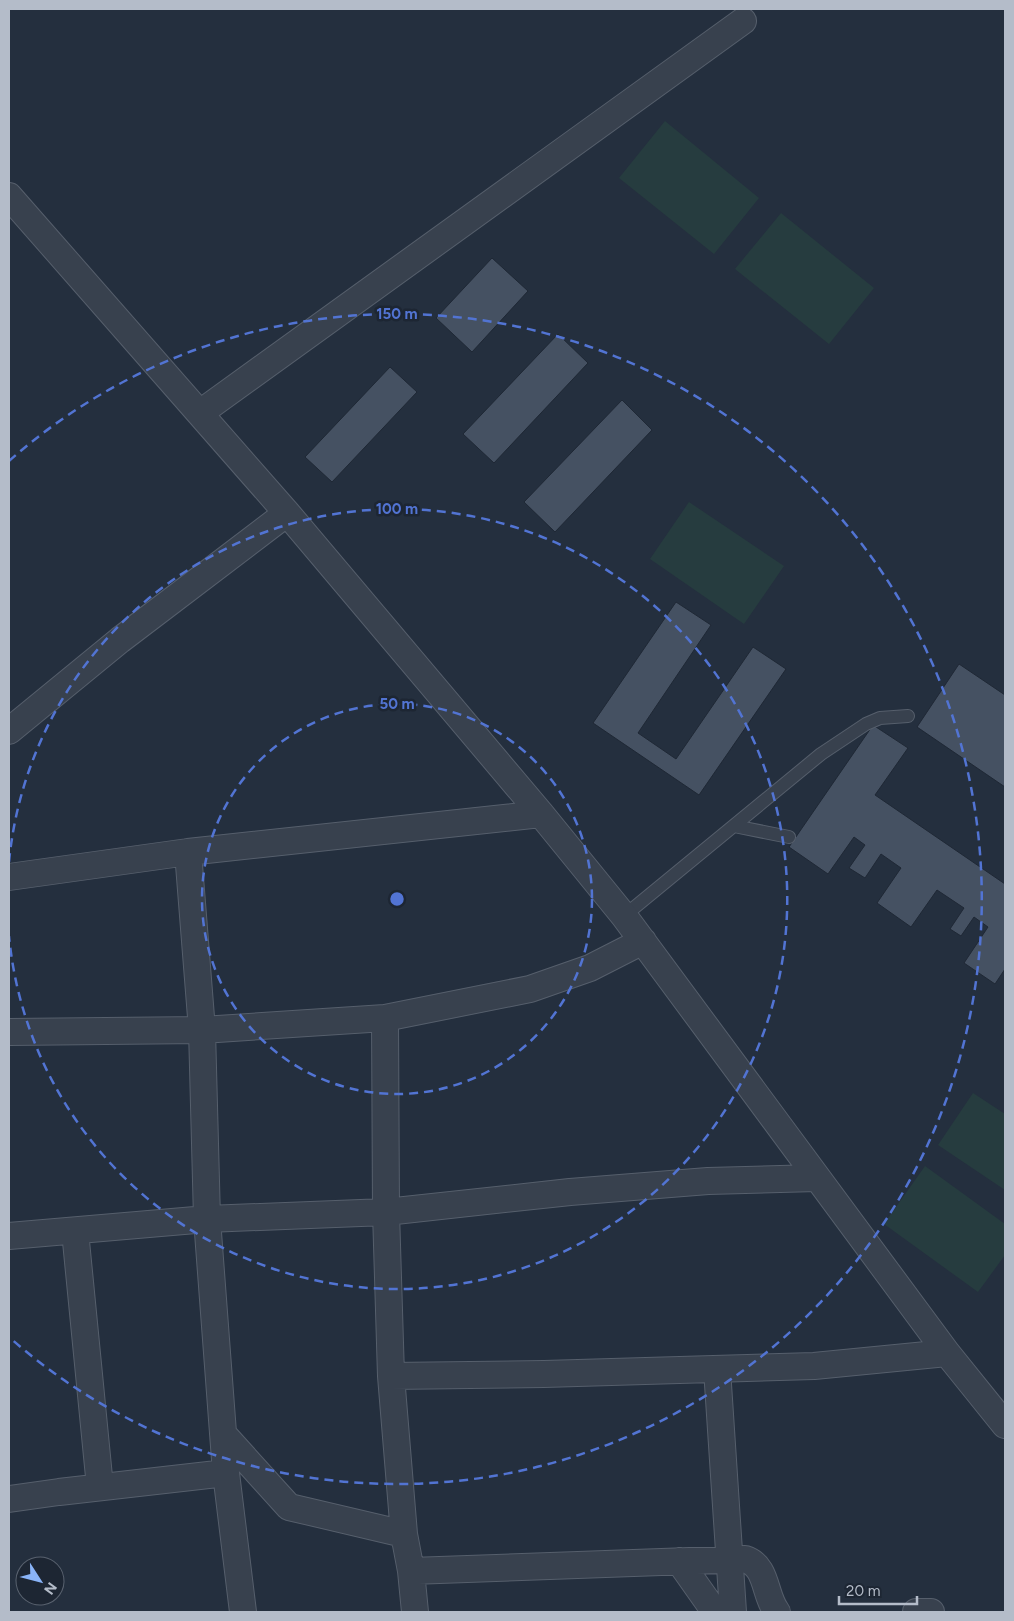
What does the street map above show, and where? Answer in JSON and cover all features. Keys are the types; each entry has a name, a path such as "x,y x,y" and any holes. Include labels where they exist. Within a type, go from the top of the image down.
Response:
{"street":[{"path":"200,413 743,21"},
{"path":"9,196 287,513 541,814 624,916 947,1353 1005,1425"},
{"path":"9,730 120,640 287,513"},
{"path":"9,877 188,852 541,814"},
{"path":"188,852 202,1030 207,1219 226,1473 243,1612"},
{"path":"9,1032 202,1030 385,1018 530,989 590,968 643,941"},
{"path":"385,1018 386,1212 391,1376 404,1534 411,1571 415,1612"},
{"path":"9,1236 207,1219 386,1212 570,1192 688,1183 817,1178"},
{"path":"75,1231 100,1487"},
{"path":"391,1376 544,1374 814,1366 947,1353"},
{"path":"717,1369 733,1612"},
{"path":"223,1434 289,1507 404,1534"},
{"path":"9,1499 226,1473"},
{"path":"411,1571 730,1558 745,1559 752,1561 761,1571 777,1612"},
{"path":"679,1561 715,1612"},
{"path":"916,1612 931,1612"}],"lane":[{"path":"624,916 821,754 866,724 880,718 908,716"},
{"path":"734,826 789,837"}],"green space":[{"path":"665,121 759,198 714,254 619,178"},
{"path":"781,213 874,288 829,344 735,269"},
{"path":"689,502 784,566 744,624 650,559"},
{"path":"973,1093 1005,1114 1005,1190 938,1145"},
{"path":"925,1166 1005,1224 1005,1255 978,1292 884,1224"}],"building":[{"path":"492,258 528,291 472,352 436,318"},
{"path":"558,334 588,363 494,463 463,434"},
{"path":"390,367 417,392 332,482 305,457"},
{"path":"622,400 652,430 555,532 524,502"},
{"path":"676,602 711,625 638,733 676,759 753,647 786,669 699,795 593,723"},
{"path":"959,664 1005,695 1005,787 917,727"},
{"path":"873,725 908,748 875,795 1005,884 1005,969 995,984 964,963 988,927 974,917 961,936 950,929 964,908 937,890 911,927 877,903 901,868 881,854 865,878 849,868 865,845 854,837 828,874 789,847"}]}
